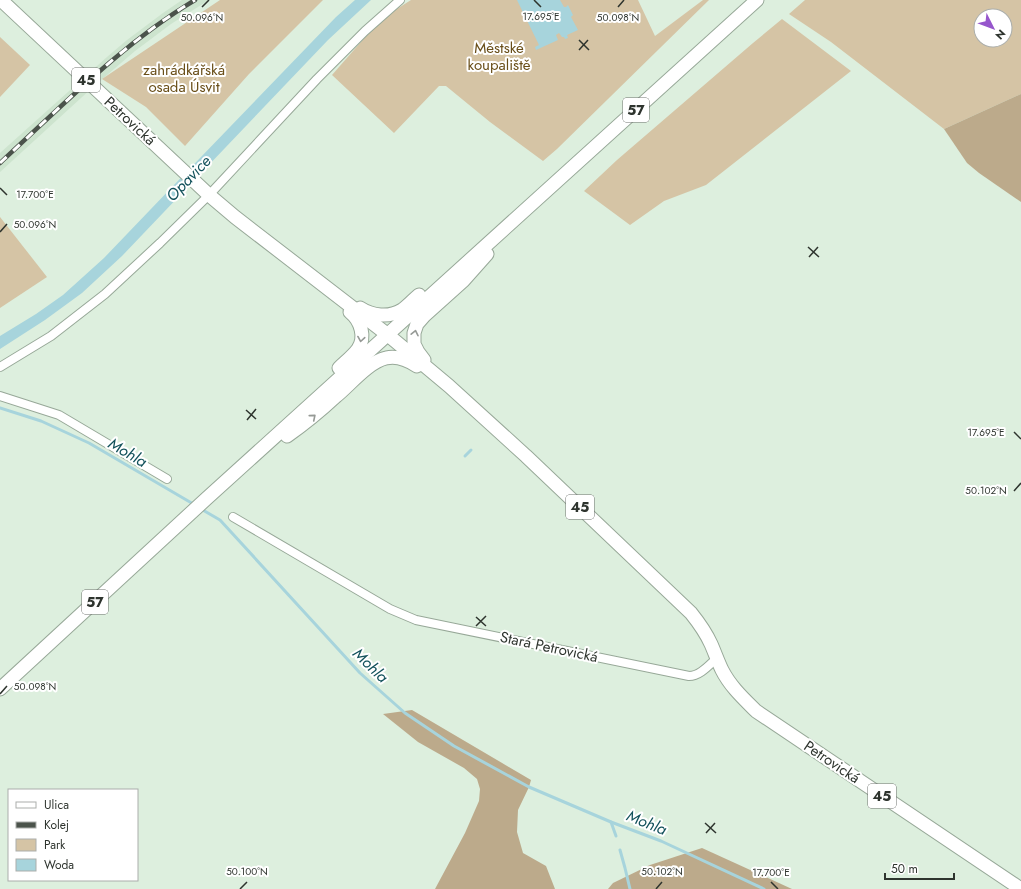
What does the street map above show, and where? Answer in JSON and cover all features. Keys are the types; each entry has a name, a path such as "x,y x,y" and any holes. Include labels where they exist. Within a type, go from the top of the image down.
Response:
{"main road":[{"name":"Petrovická","path":"1,0 207,193"},
{"name":"57","path":"0,689 206,499 757,0"},
{"name":"45","path":"207,193 235,217 388,335 450,386 691,613 711,643 717,658"},
{"path":"325,286 375,315 394,314 402,310 447,270 515,220"},
{"path":"450,386 418,352 413,339 415,329 417,324 424,316 470,274 515,220"},
{"path":"246,464 296,408 351,357 360,345 362,333 358,320 325,286"},
{"path":"246,464 306,423 364,371 380,360 392,357 406,359 450,386"},
{"name":"Petrovická","path":"717,658 728,681 745,700 762,715 1021,888"}],"street":[{"path":"0,367 51,336 105,294 160,243 359,36 400,0"},
{"path":"0,396 58,415 167,478"},
{"name":"Stará Petrovická","path":"233,517 390,609 416,620 689,676 698,674 717,658"}],"shaded area":[{"path":"182,0 209,0 171,24 135,51 93,87 0,172 0,153 127,40"},
{"path":"1021,94 1021,202 967,163 944,129"},
{"path":"412,710 531,780 518,810 517,832 523,853 546,866 555,889 435,889 465,833 479,801 480,789 477,779 464,768 418,742 383,714"},
{"path":"702,848 792,889 608,889 613,883 650,865"}],"green space":[{"name":"zahrádkářská osada Úsvit","path":"220,0 323,0 249,74 185,146 146,107 102,79"},
{"name":"Městské koupaliště","path":"411,0 638,0 655,36 703,0 709,0 543,161 490,122 446,86 439,86 394,133 332,75 381,19"},
{"path":"805,0 1021,0 1021,94 944,129 831,42 789,14"},
{"path":"782,19 851,71 706,185 664,201 630,225 584,191 617,160"},
{"path":"0,37 30,65 0,97"},
{"path":"0,217 47,277 0,308"}],"water":[{"name":"Opavice","path":"355,0 371,0 328,40 122,256 82,293 45,320 0,349 0,336 63,295 104,258 336,17"},
{"name":"Městské koupaliště","path":"517,0 560,0 564,7 568,5 573,15 571,17 578,30 567,35 568,38 565,39 559,33 556,35 558,40 536,50 535,47 539,45"}],"waterway":[{"name":"Mohla","path":"0,408 41,421 89,443 195,505"},
{"path":"465,456 471,450"},
{"name":"Mohla","path":"201,509 220,520 360,673 405,713 454,746 529,787 611,822 661,841 764,889"},
{"path":"611,822 616,836"},
{"path":"620,850 630,889"}],"railway":[{"path":"0,163 118,55 168,17 195,0"}]}
